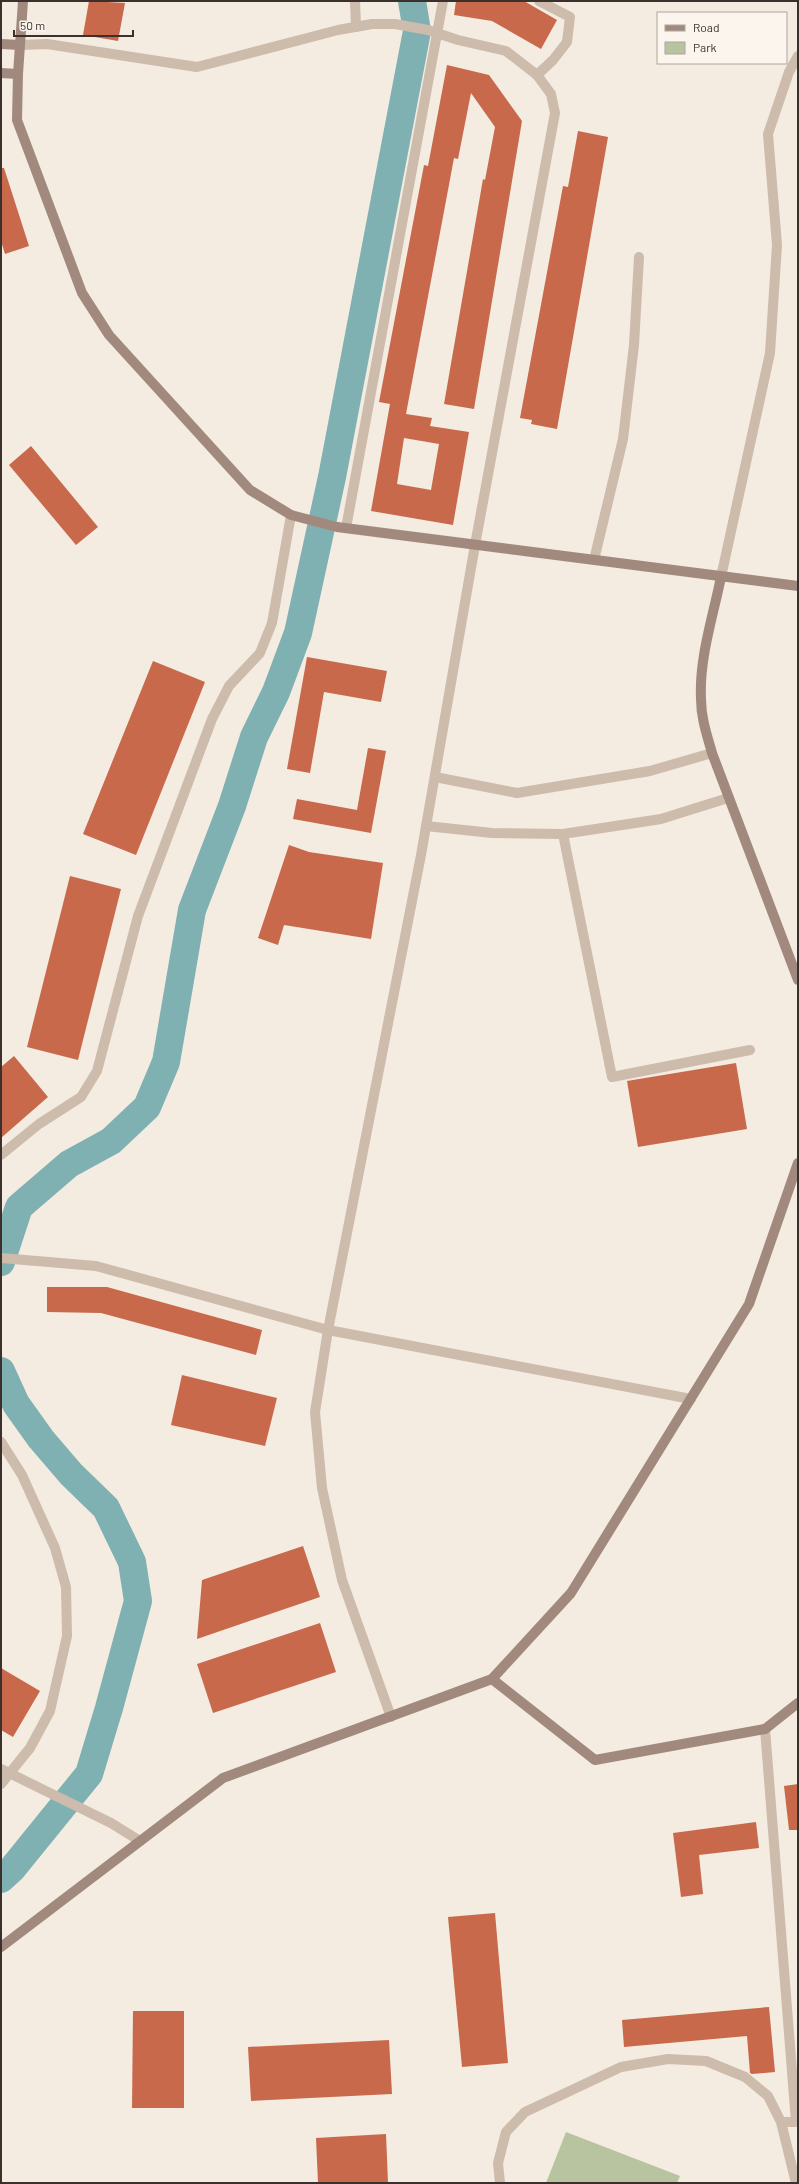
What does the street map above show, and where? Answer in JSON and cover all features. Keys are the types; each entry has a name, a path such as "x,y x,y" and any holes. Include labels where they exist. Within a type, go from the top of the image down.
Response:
{"main road":[{"path":"23,1 18,74 17,120 82,294 109,335 250,490 291,515 341,527 798,586"},
{"path":"1,44 20,45"},
{"path":"1,73 18,74"},
{"path":"721,577 702,670 700,699 703,721 712,754 728,798 798,980"},
{"path":"1,1947 223,1778 492,1679 571,1593 749,1304 798,1163"},
{"path":"492,1679 595,1760 765,1729 798,1703"}],"street":[{"path":"355,1 356,27"},
{"path":"341,527 432,31 443,1"},
{"path":"537,75 553,60 567,42 570,17 539,1"},
{"path":"20,45 47,44 197,67 356,27 372,24 395,24 432,31 458,40 506,51 537,75 551,94 555,113 426,826 328,1330 315,1412 322,1488 342,1580 391,1716"},
{"path":"721,577 770,353 777,245 768,134 789,72 798,56"},
{"path":"594,560 623,439 634,345 639,257"},
{"path":"1,1155 39,1124 81,1097 98,1071 138,916 212,719 229,686 260,653 272,623 291,515"},
{"path":"435,777 517,793 650,771 712,754"},
{"path":"426,826 492,833 563,834 661,819 728,798"},
{"path":"563,834 612,1077 750,1050"},
{"path":"1,1258 96,1266 328,1330 691,1399"},
{"path":"1,1442 22,1475 55,1548 66,1587 67,1636 50,1711 30,1748 10,1775 1,1784"},
{"path":"765,1729 796,2122 781,2122"},
{"path":"1,1769 10,1775 39,1787 111,1823 140,1842"},
{"path":"500,2183 498,2163 506,2132 525,2112 621,2067 668,2059 706,2061 745,2077 768,2096 781,2122 796,2183"}],"green space":[{"path":"566,2132 680,2176 677,2183 546,2183"}],"building":[{"path":"89,1 125,3 118,41 83,35"},
{"path":"456,1 524,1 557,20 541,49 492,21 454,15"},
{"path":"447,65 489,75 522,121 474,409 444,404 483,179 485,180 495,127 471,93 458,159 454,158 406,414 432,418 430,426 469,432 453,525 371,511 390,404 379,402 424,165 428,166","holes":["404,438 439,444 431,490 397,484"]},
{"path":"578,131 608,137 557,429 531,424 532,420 520,418 563,186 568,187"},
{"path":"1,168 4,168 29,246 5,254 1,241"},
{"path":"31,446 98,527 76,545 9,465"},
{"path":"307,657 387,671 381,702 324,692 310,773 287,769"},
{"path":"153,661 205,682 136,855 83,834"},
{"path":"368,748 386,751 371,833 293,819 297,799 357,810"},
{"path":"289,845 309,852 383,863 371,939 284,925 278,945 258,938"},
{"path":"70,876 121,889 78,1060 27,1047"},
{"path":"14,1056 48,1097 1,1138 1,1067"},
{"path":"736,1063 747,1129 638,1147 627,1081"},
{"path":"47,1287 107,1287 262,1330 256,1355 101,1313 47,1312"},
{"path":"182,1375 277,1398 265,1446 171,1425"},
{"path":"303,1546 320,1597 197,1639 202,1580"},
{"path":"320,1623 336,1672 213,1713 197,1664"},
{"path":"1,1668 40,1691 13,1737 1,1730"},
{"path":"798,1784 798,1830 789,1830 784,1786"},
{"path":"756,1822 759,1848 699,1855 703,1894 681,1897 673,1833"},
{"path":"495,1913 508,2063 462,2067 448,1917"},
{"path":"769,2007 775,2072 750,2073 747,2036 624,2047 622,2020"},
{"path":"133,2011 184,2011 184,2108 132,2108"},
{"path":"389,2040 392,2094 251,2101 248,2047"},
{"path":"386,2134 388,2183 318,2183 316,2138"}],"waterway":[{"path":"1,1262 19,1207 69,1164 111,1141 147,1107 166,1062 192,910 232,806 254,737 276,692 298,633 332,477 417,31 412,1"},
{"path":"1,1371 16,1404 41,1439 71,1474 106,1508 132,1562 138,1601 109,1708 89,1774 12,1869 1,1879"}]}
